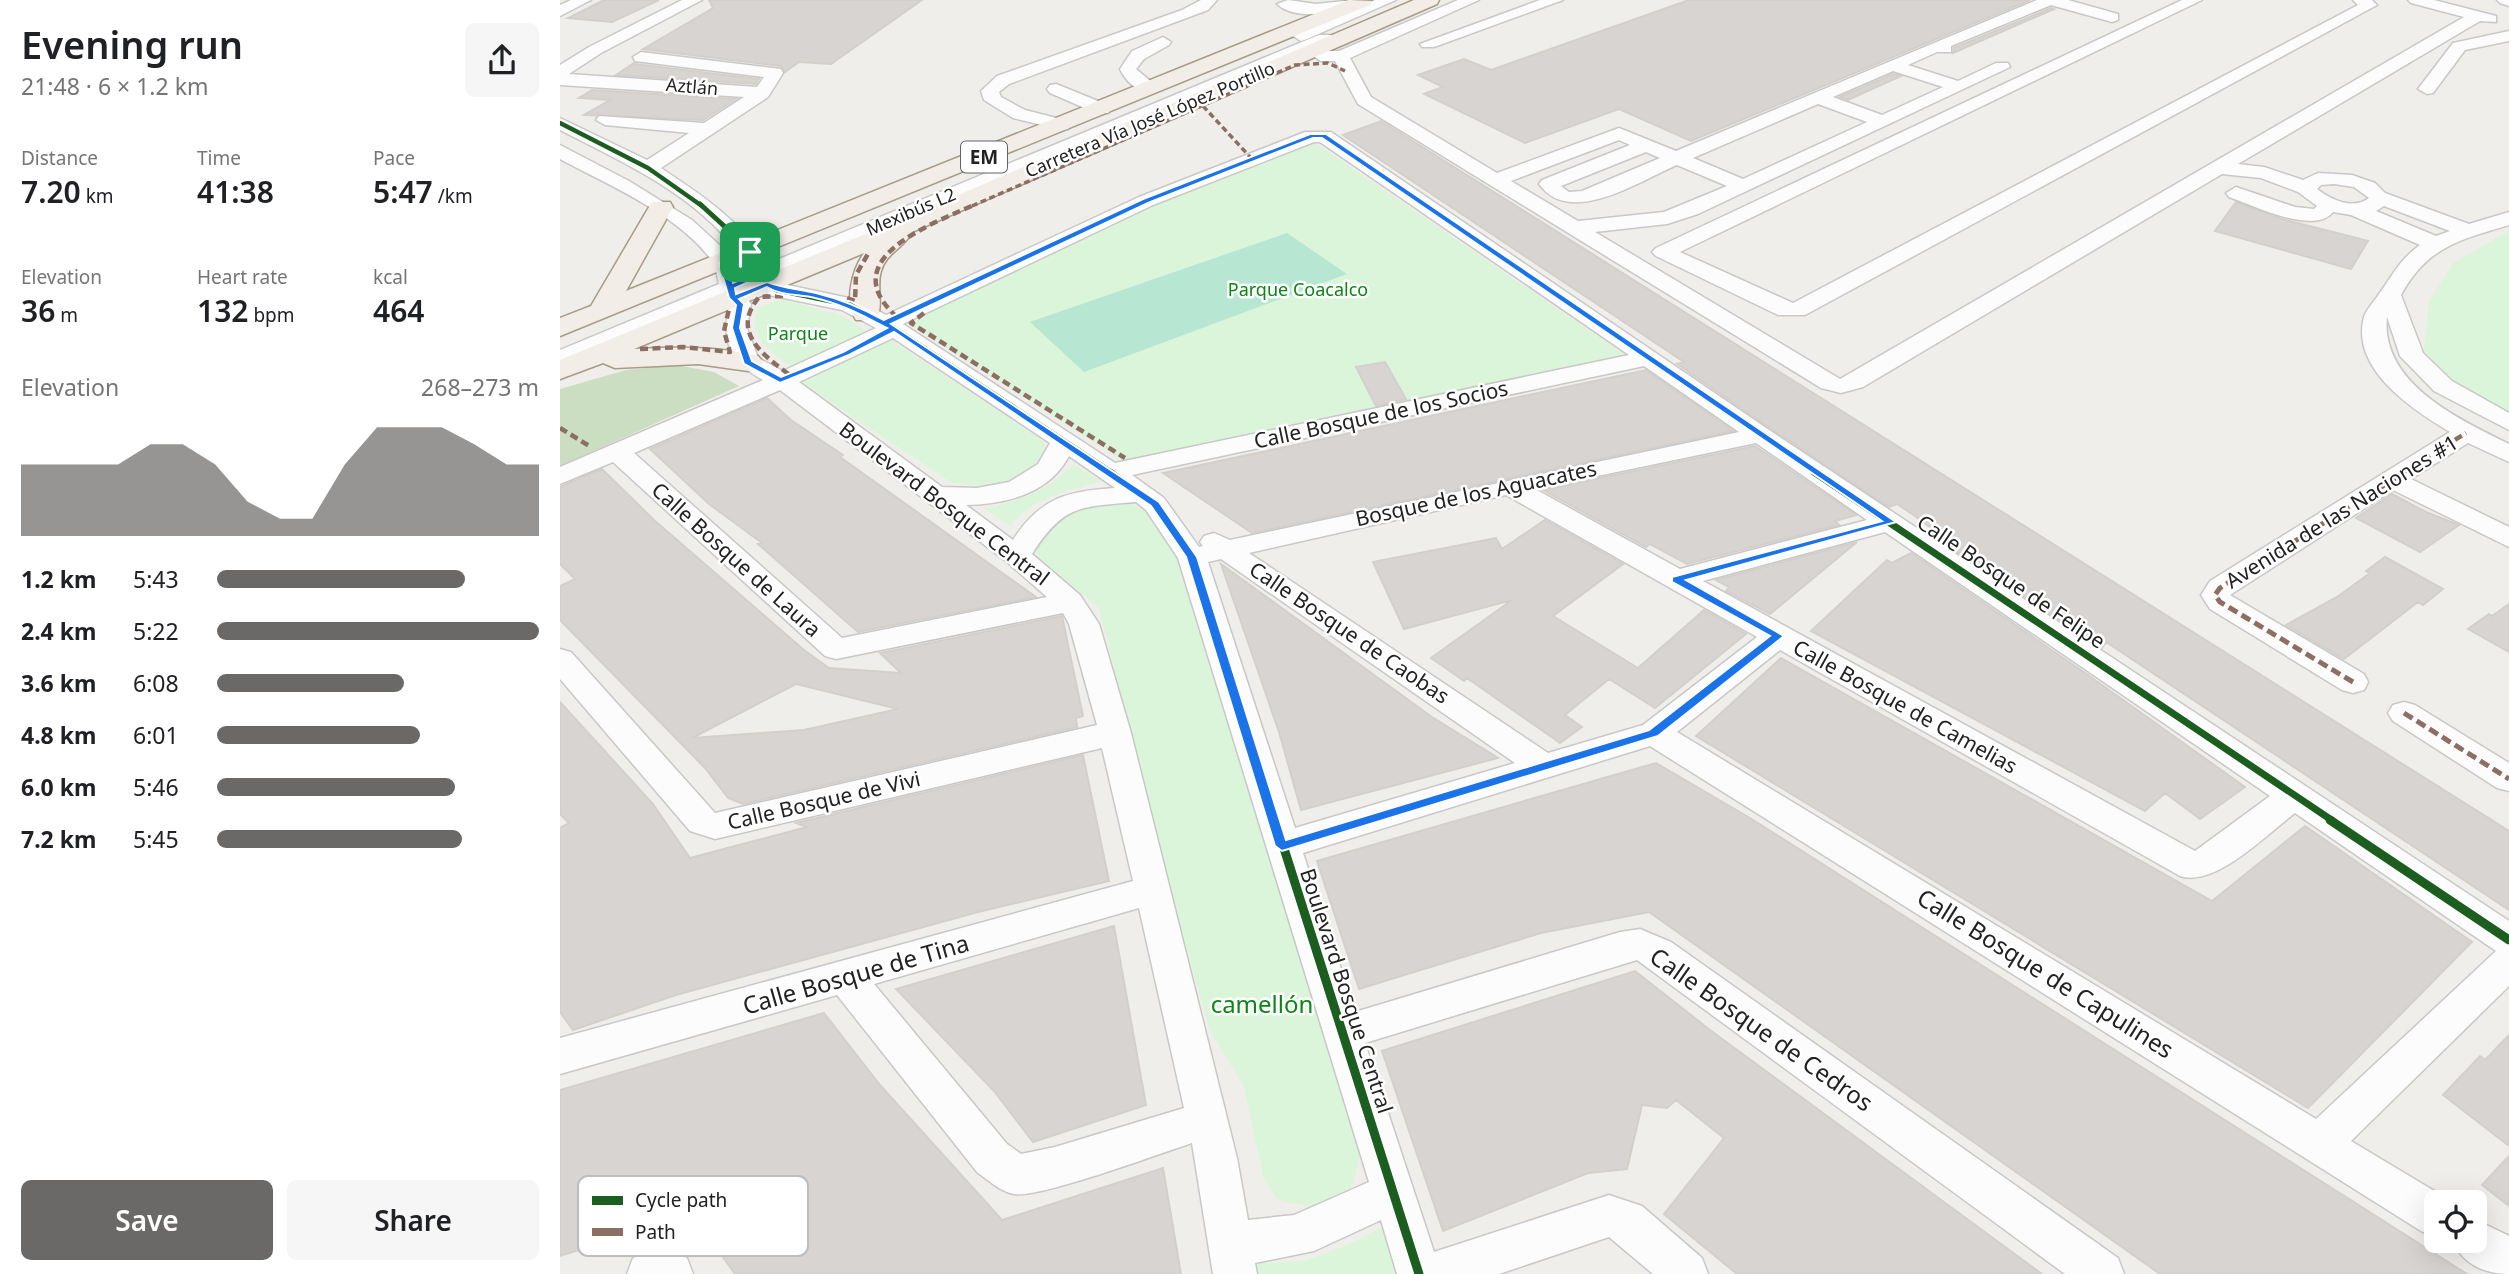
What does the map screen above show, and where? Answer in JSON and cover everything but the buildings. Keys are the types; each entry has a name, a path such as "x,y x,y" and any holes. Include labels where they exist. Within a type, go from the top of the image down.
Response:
{"main road":[{"name":"Carretera Vía José López Portillo","path":"560,372 728,280 763,272 1062,125 1307,24 1350,2"},
{"name":"Carretera Vía José López Portillo","path":"560,328 601,312 763,272 918,221 1300,55 1436,6"},
{"path":"601,312 661,207"},
{"path":"882,322 863,277 881,247 918,221"},
{"path":"560,372 594,363 668,354 748,362"}],"street":[{"path":"560,11 583,0"},
{"path":"560,54 670,0"},
{"path":"560,73 595,50 694,0"},
{"path":"1062,125 1019,114 993,100 990,91 1003,80 1188,13 1203,7 1209,0"},
{"path":"560,123 648,168 691,197 763,272 830,237 996,169 1131,107 1388,0"},
{"name":"Mexibús L2","path":"763,272 1416,0"},
{"path":"1300,55 1341,56 1436,6 1471,0"},
{"path":"1451,56 1428,44 1555,0"},
{"path":"1647,145 1549,184 1559,195 1569,199 1586,197 1892,65 1956,53 2050,0 2154,19"},
{"path":"2194,0 1663,252 1786,310 1797,310 2369,5 2361,0"},
{"path":"2416,0 2479,15 2509,26"},
{"path":"1283,2 1311,9 1350,2"},
{"path":"1283,2 1307,24"},
{"path":"1436,6 1488,3"},
{"path":"2102,44 2082,34 2119,14"},
{"path":"1341,56 1364,100 1829,383 1841,386 1855,382 2218,168 2271,147 2479,15"},
{"path":"2427,89 2459,46 2509,36"},
{"path":"1151,89 1133,78 1128,69 1138,55 1163,42"},
{"path":"1574,228 1667,218 1717,198 2007,65 1956,53"},
{"path":"641,57 774,72 762,93"},
{"path":"1892,65 1959,87"},
{"name":"Aztlán","path":"560,80 580,79 762,93"},
{"path":"1056,89 1102,108"},
{"name":"Aztlán","path":"648,168 762,93"},
{"path":"1817,97 1884,122"},
{"name":"Aztlán","path":"605,120 711,129"},
{"name":"Calle Bosque de Felipe","path":"882,322 1146,201 1319,135 2509,940"},
{"path":"1496,180 1613,135 1624,135 1743,186"},
{"path":"1852,137 1881,148"},
{"path":"560,151 661,207 721,257 728,280 740,304 736,328 748,362"},
{"path":"2298,165 2328,178 2362,185 2378,197 2470,231"},
{"path":"2218,168 2264,173 2307,188 2311,195 2328,204 2351,208 2439,244"},
{"path":"2307,188 2311,182 2328,178"},
{"path":"2236,193 2301,214 2315,215 2323,212 2328,204"},
{"path":"661,207 691,197"},
{"path":"2351,208 2372,207 2378,203 2378,197"},
{"path":"1717,198 1750,209"},
{"path":"2509,218 2439,244 2409,263 2375,319 2373,332 2381,355 2405,389 2466,433 2509,454"},
{"name":"Boulevard Bosque Central","path":"763,272 813,295 850,305 882,322 1065,440 1148,499 1192,557 1340,1033 1419,1274"},
{"path":"560,342 728,280"},
{"path":"560,358 570,348 728,280"},
{"path":"2390,295 2412,356 2442,386 2460,399 2509,423"},
{"path":"560,476 846,354 882,322"},
{"name":"Calle Bosque de los Socios","path":"1111,472 1650,358"},
{"name":"Boulevard Bosque Central","path":"748,362 780,380 1017,555 1069,602 1084,624 1115,733 1216,1158 1233,1257"},
{"name":"Avenida de las Naciones #1","path":"2353,682 2220,602 2215,595 2220,588 2466,433"},
{"name":"Bosque de los Aguacates","path":"1192,557 1510,486 1760,435"},
{"path":"933,495 973,499 1027,484 1046,472 1065,440"},
{"name":"Calle Bosque de Laura","path":"616,452 836,649 862,646 1069,602"},
{"path":"2391,479 2509,538"},
{"name":"Calle Bosque de Camelias","path":"1510,486 2192,866 2204,863 2294,796"},
{"path":"1017,555 1043,519 1060,507 1083,499 1148,499"},
{"name":"Calle Bosque de Caobas","path":"1148,499 1542,765"},
{"path":"1676,579 1891,522"},
{"path":"1282,846 1654,733 1778,636"},
{"name":"Calle Bosque de Vivi","path":"560,659 702,822 715,826 1115,733"},
{"path":"2404,713 2509,779"},
{"name":"Calle Bosque de Capulines","path":"1654,733 2424,1208"},
{"name":"Calle Bosque de Tina","path":"560,1056 846,978 1152,890"},
{"name":"Calle Bosque de Cedros","path":"1340,1033 1620,947 1640,944 1658,953 2102,1274"},
{"path":"2320,1143 2509,962"},
{"path":"846,978 992,1158 1016,1175 1055,1167 1205,1120"},
{"path":"1233,1257 1246,1243 1281,1240 1309,1233 1391,1193"},
{"path":"1434,1274 1609,1216 1628,1221 1686,1274"},
{"path":"2487,1248 2509,1261"},
{"path":"649,1274 664,1271 671,1274"}],"green space":[{"name":"Parque Coacalco","path":"1314,142 1625,355 1123,461 909,324 908,320 1175,195"},
{"path":"2509,231 2509,413 2464,390 2424,351 2429,301 2453,263"},
{"path":"1287,233 1347,274 1084,372 1030,322"},
{"name":"Parque","path":"781,299 843,316 873,335 796,370 764,345 756,329 757,308"},
{"path":"889,339 1044,441 1046,454 1038,468 1017,481 990,487 952,483 796,379"},
{"path":"676,365 714,372 739,386 560,466 560,389 626,370"},
{"path":"1074,464 1101,482 1051,496 1029,508 1010,526 984,508 1033,494 1055,481"},
{"name":"camellón","path":"1119,502 1143,507 1180,561 1364,1139 1352,1187 1311,1207 1277,1199 1264,1180 1244,1087 1210,1031 1163,864 1099,608 1038,557 1035,542 1066,511"},
{"path":"1389,1223 1405,1274 1252,1274 1249,1264 1304,1261 1352,1243"}],"marked path":[{"path":"897,317 883,304 876,292 874,280 878,268 896,246 922,228 1295,65 1328,63 1345,71"},
{"path":"1203,106 1252,159"},
{"path":"847,298 855,301 856,275 869,252"},
{"path":"783,296 759,297 750,308 746,320 748,331 762,351 791,376"},
{"path":"640,349 683,347 730,352 724,331 729,309"},
{"path":"924,313 911,323 1125,458"},
{"path":"560,428 591,447"},
{"path":"2353,682 2220,602 2215,595 2220,588 2466,433"},
{"path":"2404,713 2509,779"}],"cycle path":[{"path":"560,123 648,168 698,202 746,246 767,284 777,290 813,295 850,305 894,328 1155,504 1192,557 1419,1274"},
{"path":"884,324 1146,201 1312,136 1324,136 1760,435 2509,940"}],"route":[{"path":"750,252 723,263 733,298 767,284 777,290 813,295 850,305 884,324 894,328 899,331 1155,504 1192,557 1282,846 1654,733 1778,636 1676,579 1891,522 1324,136 1312,136 1146,201 884,324 894,328 846,354 780,380 748,362 736,328 740,304 733,298 730,287 762,274 750,252"}]}
